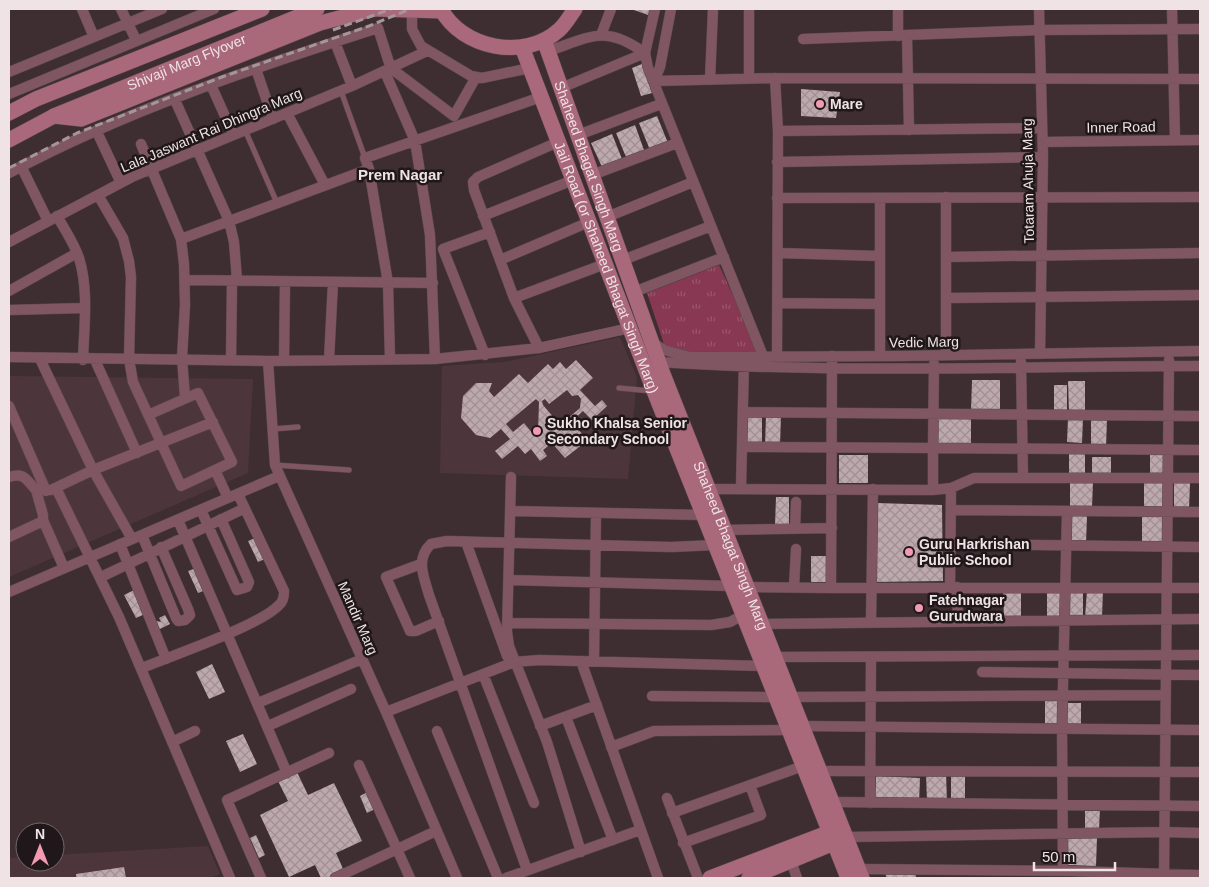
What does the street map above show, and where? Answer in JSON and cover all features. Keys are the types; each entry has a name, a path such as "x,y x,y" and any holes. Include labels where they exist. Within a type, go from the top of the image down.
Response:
{"main road":[{"name":"Shivaji Marg Flyover","path":"9,113 36,99 262,9"},
{"name":"Shivaji Marg Flyover","path":"9,140 54,116 318,9"},
{"path":"54,116 81,119 320,24 375,9 441,10 458,30 486,45 522,48 546,46 576,9"},
{"name":"Shaheed Bhagat Singh Marg","path":"546,46 659,362 762,624 768,662"},
{"name":"Jail Road (or Shaheed Bhagat Singh Marg)","path":"522,48 654,391 743,615 768,662 796,728 803,766 839,835 856,875"},
{"path":"796,728 821,771 834,802 839,835"},
{"path":"748,878 791,861 839,835"},
{"path":"710,878 839,835"}],"street":[{"path":"82,9 94,37"},
{"path":"121,9 136,40"},
{"path":"9,72 161,9"},
{"path":"9,94 214,9"},
{"path":"601,35 611,9"},
{"path":"655,9 645,53 648,68 764,356 767,368"},
{"path":"654,81 660,67 671,9"},
{"path":"710,80 713,9"},
{"path":"749,9 749,78"},
{"path":"898,9 908,78 909,130"},
{"name":"Totaram Ahuja Marg","path":"1038,9 1043,142 1043,256 1040,354"},
{"path":"1172,9 1175,140"},
{"path":"412,10 412,28 421,46 460,71 476,77 510,74 530,68"},
{"path":"9,173 97,132 211,85 378,28 389,70 415,141 430,235 435,359"},
{"path":"803,39 1040,30 1200,29"},
{"path":"546,46 601,35 627,40 645,53"},
{"path":"335,42 352,86"},
{"name":"Lala Jaswant Rai Dhingra Marg","path":"9,242 151,169 341,91 428,51"},
{"path":"561,88 645,53"},
{"path":"256,69 273,118"},
{"path":"389,70 454,116 476,77"},
{"path":"654,81 749,78 1200,79"},
{"path":"775,78 778,132 777,356"},
{"path":"211,85 233,134"},
{"path":"390,359 388,283 369,169 365,158 541,96"},
{"path":"175,100 229,221 234,242 231,360"},
{"path":"578,135 661,104"},
{"path":"287,113 325,185"},
{"path":"778,132 1041,128"},
{"path":"97,132 121,183"},
{"name":"Inner Road","path":"1043,142 1200,140"},
{"path":"539,348 514,298 474,190 473,182 478,177 558,142"},
{"path":"592,175 677,143"},
{"path":"141,144 181,239 185,280 182,358 185,398"},
{"path":"778,162 1043,158"},
{"path":"21,166 53,219 77,253 84,281 83,360"},
{"path":"181,239 369,169"},
{"path":"484,216 573,180"},
{"path":"607,217 693,182"},
{"path":"98,195 123,238 129,261 131,277 129,359 133,382 148,415 161,442 181,486 232,462 198,393 148,415"},
{"path":"777,198 946,197 1043,199 1200,197"},
{"path":"946,197 946,355"},
{"path":"880,198 880,356"},
{"path":"500,260 589,222"},
{"path":"622,260 711,226"},
{"path":"485,355 443,249 490,232"},
{"path":"9,292 77,253"},
{"path":"778,253 880,256"},
{"path":"946,257 1200,253"},
{"path":"634,292 724,257"},
{"path":"514,298 605,264"},
{"path":"185,280 433,283"},
{"path":"284,361 285,281"},
{"path":"330,360 333,282"},
{"path":"946,298 1200,295"},
{"path":"778,303 880,304"},
{"path":"9,310 84,308"},
{"path":"9,357 83,360 182,358 268,361 435,359 539,348 630,328"},
{"name":"Vedic Marg","path":"652,342 664,350 690,357 744,362 767,368 934,369 1200,366"},
{"path":"1164,876 1170,416 1169,351"},
{"name":"Vedic Marg","path":"659,362 744,362 764,356 1200,351"},
{"path":"1020,354 1024,448 1023,478"},
{"path":"933,490 935,355"},
{"path":"831,588 833,489 832,356"},
{"path":"40,359 93,470 148,553 176,618 180,621 185,620 190,615 161,548"},
{"path":"95,360 137,453"},
{"name":"Mandir Marg","path":"268,361 275,465 279,476 386,712 457,878"},
{"path":"741,487 744,362"},
{"path":"9,406 46,490 101,577 142,668 230,878"},
{"path":"743,412 1200,416"},
{"path":"46,490 213,422"},
{"path":"742,447 1200,450"},
{"path":"142,668 267,615 280,605 284,596 284,591 243,509 215,470"},
{"path":"9,477 18,474 24,476 46,490"},
{"path":"9,592 279,476"},
{"path":"510,477 511,511 507,623 509,646 540,726 580,852"},
{"path":"709,489 741,487 933,490 950,488 974,478 1200,478"},
{"path":"950,488 953,587 958,622"},
{"path":"871,622 873,489"},
{"path":"46,490 43,520 64,568"},
{"path":"795,528 796,502"},
{"path":"101,577 243,509"},
{"path":"201,510 236,589 247,587 249,582 222,519"},
{"path":"951,510 1200,512"},
{"path":"511,511 703,515"},
{"path":"1063,871 1062,729 1065,696 1067,511"},
{"path":"594,661 596,513"},
{"path":"9,537 43,520"},
{"path":"178,520 287,773"},
{"path":"725,530 832,528"},
{"path":"527,870 439,621 421,564 421,557 431,544 447,541 596,546 715,545"},
{"path":"466,542 506,656 514,662"},
{"path":"120,544 166,658"},
{"path":"952,544 1200,547"},
{"path":"794,588 796,549"},
{"path":"421,564 386,577 410,631 416,631 439,621"},
{"path":"509,580 596,584 732,586"},
{"path":"748,587 1200,588"},
{"path":"507,623 711,625 730,622 743,615"},
{"path":"762,624 1200,619"},
{"path":"386,712 514,662 768,662 871,657 1064,654 1200,655"},
{"path":"870,803 871,657"},
{"path":"258,702 362,659"},
{"path":"581,661 658,878"},
{"path":"982,672 1200,675"},
{"path":"483,674 534,804"},
{"path":"268,726 351,689"},
{"path":"652,696 1166,695"},
{"path":"540,726 597,705"},
{"path":"566,717 613,840"},
{"path":"611,747 654,731 871,727 1200,730"},
{"path":"172,742 195,731"},
{"path":"438,731 498,878"},
{"path":"261,878 227,800 330,753"},
{"path":"359,765 410,878"},
{"path":"672,812 803,766"},
{"path":"821,771 1200,772"},
{"path":"683,843 761,815 750,785"},
{"path":"667,798 698,878"},
{"path":"834,802 1200,806"},
{"path":"506,878 640,830"},
{"path":"335,878 436,831"},
{"path":"839,835 1200,833"},
{"path":"791,861 797,878"},
{"path":"856,875 1010,874 1063,871 1164,876 1200,875"}],"lane":[{"path":"341,91 365,158"},
{"path":"244,130 278,203"},
{"path":"619,388 654,391"},
{"path":"272,429 298,427"},
{"path":"275,465 349,470"}],"shaded area":[{"name":"Sukho Khalsa Senior Secondary School","path":"620,337 637,377 628,479 440,473 442,366 504,362"},
{"path":"9,376 253,379 248,473 9,577"},
{"path":"208,846 220,874 210,878 9,878 9,858 15,858 15,872 65,872 65,854"}],"green space":[{"path":"719,265 762,358 667,353 647,293"}],"building":[{"path":"631,9 651,9 648,15"},
{"path":"642,64 652,93 641,96 632,68"},
{"name":"Mare","path":"801,89 840,92 836,118 801,116"},
{"path":"657,116 668,143 650,150 639,123"},
{"path":"635,125 644,150 626,157 616,133"},
{"path":"612,134 622,159 602,167 591,143"},
{"path":"576,360 593,378 580,390 595,406 602,400 607,406 592,420 583,411 571,422 588,440 565,458 552,443 543,450 547,456 540,461 531,449 525,454 518,446 502,459 495,451 510,439 501,429 490,438 476,435 461,418 463,396 476,383 492,383 489,391 494,397 519,374 528,383 548,364 553,369 560,362 566,369","holes":["567,390 572,396 578,395 581,399 580,408 560,425 543,405 542,401 545,399 549,404","536,399 539,402 538,432 534,435 524,423 513,432 506,424"]},
{"path":"972,380 1000,380 1000,412 971,412"},
{"path":"1068,381 1085,381 1085,413 1069,413"},
{"path":"1054,385 1067,385 1067,413 1054,413"},
{"path":"745,415 762,415 762,445 746,446"},
{"path":"766,415 781,415 780,446 765,446"},
{"path":"1091,417 1107,418 1106,449 1091,448"},
{"path":"938,418 971,418 971,445 938,445"},
{"path":"1068,418 1083,419 1082,443 1067,442"},
{"path":"1150,451 1165,451 1165,476 1150,476"},
{"path":"1069,452 1085,452 1085,475 1069,475"},
{"path":"839,455 868,455 868,483 839,483"},
{"path":"1092,457 1111,457 1111,478 1092,478"},
{"path":"1070,482 1093,482 1092,508 1070,508"},
{"path":"1144,483 1164,483 1164,510 1144,510"},
{"path":"1174,483 1190,483 1189,509 1174,509"},
{"path":"776,497 789,497 789,526 775,526"},
{"name":"Guru Harkrishan Public School","path":"877,503 942,505 943,581 875,582"},
{"path":"1142,515 1163,515 1162,544 1142,544"},
{"path":"1070,516 1087,516 1086,544 1069,543"},
{"path":"255,538 265,559 258,562 248,541"},
{"path":"811,556 829,556 829,582 811,582"},
{"path":"196,568 206,590 198,593 188,571"},
{"path":"1021,589 1021,619 1004,619 1003,590"},
{"path":"134,590 145,614 136,618 124,595"},
{"path":"1047,590 1061,590 1061,619 1047,619"},
{"path":"1069,590 1083,590 1083,618 1069,618"},
{"path":"1087,590 1103,591 1102,618 1085,618"},
{"path":"165,615 170,624 158,630 153,620 161,622 159,618"},
{"path":"212,664 225,692 209,699 196,672"},
{"path":"1045,700 1059,700 1059,727 1045,727"},
{"path":"1066,703 1081,703 1081,728 1065,728"},
{"path":"243,734 257,764 240,772 226,741"},
{"path":"297,772 308,795 334,783 362,841 336,853 344,871 329,878 321,878 315,865 289,877 260,815 288,801 278,781"},
{"path":"926,772 946,772 947,802 927,803"},
{"path":"951,772 965,772 965,803 951,803"},
{"path":"876,776 920,778 919,803 875,801"},
{"path":"369,791 377,808 367,813 360,796"},
{"path":"1085,807 1100,807 1099,830 1085,830"},
{"path":"256,835 265,855 259,858 250,838"},
{"path":"1066,838 1097,838 1096,866 1066,865"},
{"path":"124,867 126,878 76,878 76,874"},
{"path":"883,870 915,870 916,878 887,878"}],"railway":[{"path":"333,30 391,9"},
{"path":"9,168 77,133 222,77 369,26 410,9"}],"place":[{"name":"Mare","path":"820,104"},
{"name":"Sukho Khalsa Senior Secondary School","path":"537,431"},
{"name":"Guru Harkrishan Public School","path":"909,552"},
{"name":"Fatehnagar Gurudwara","path":"919,608"}],"district":[{"name":"Prem Nagar","path":"400,175"}]}
